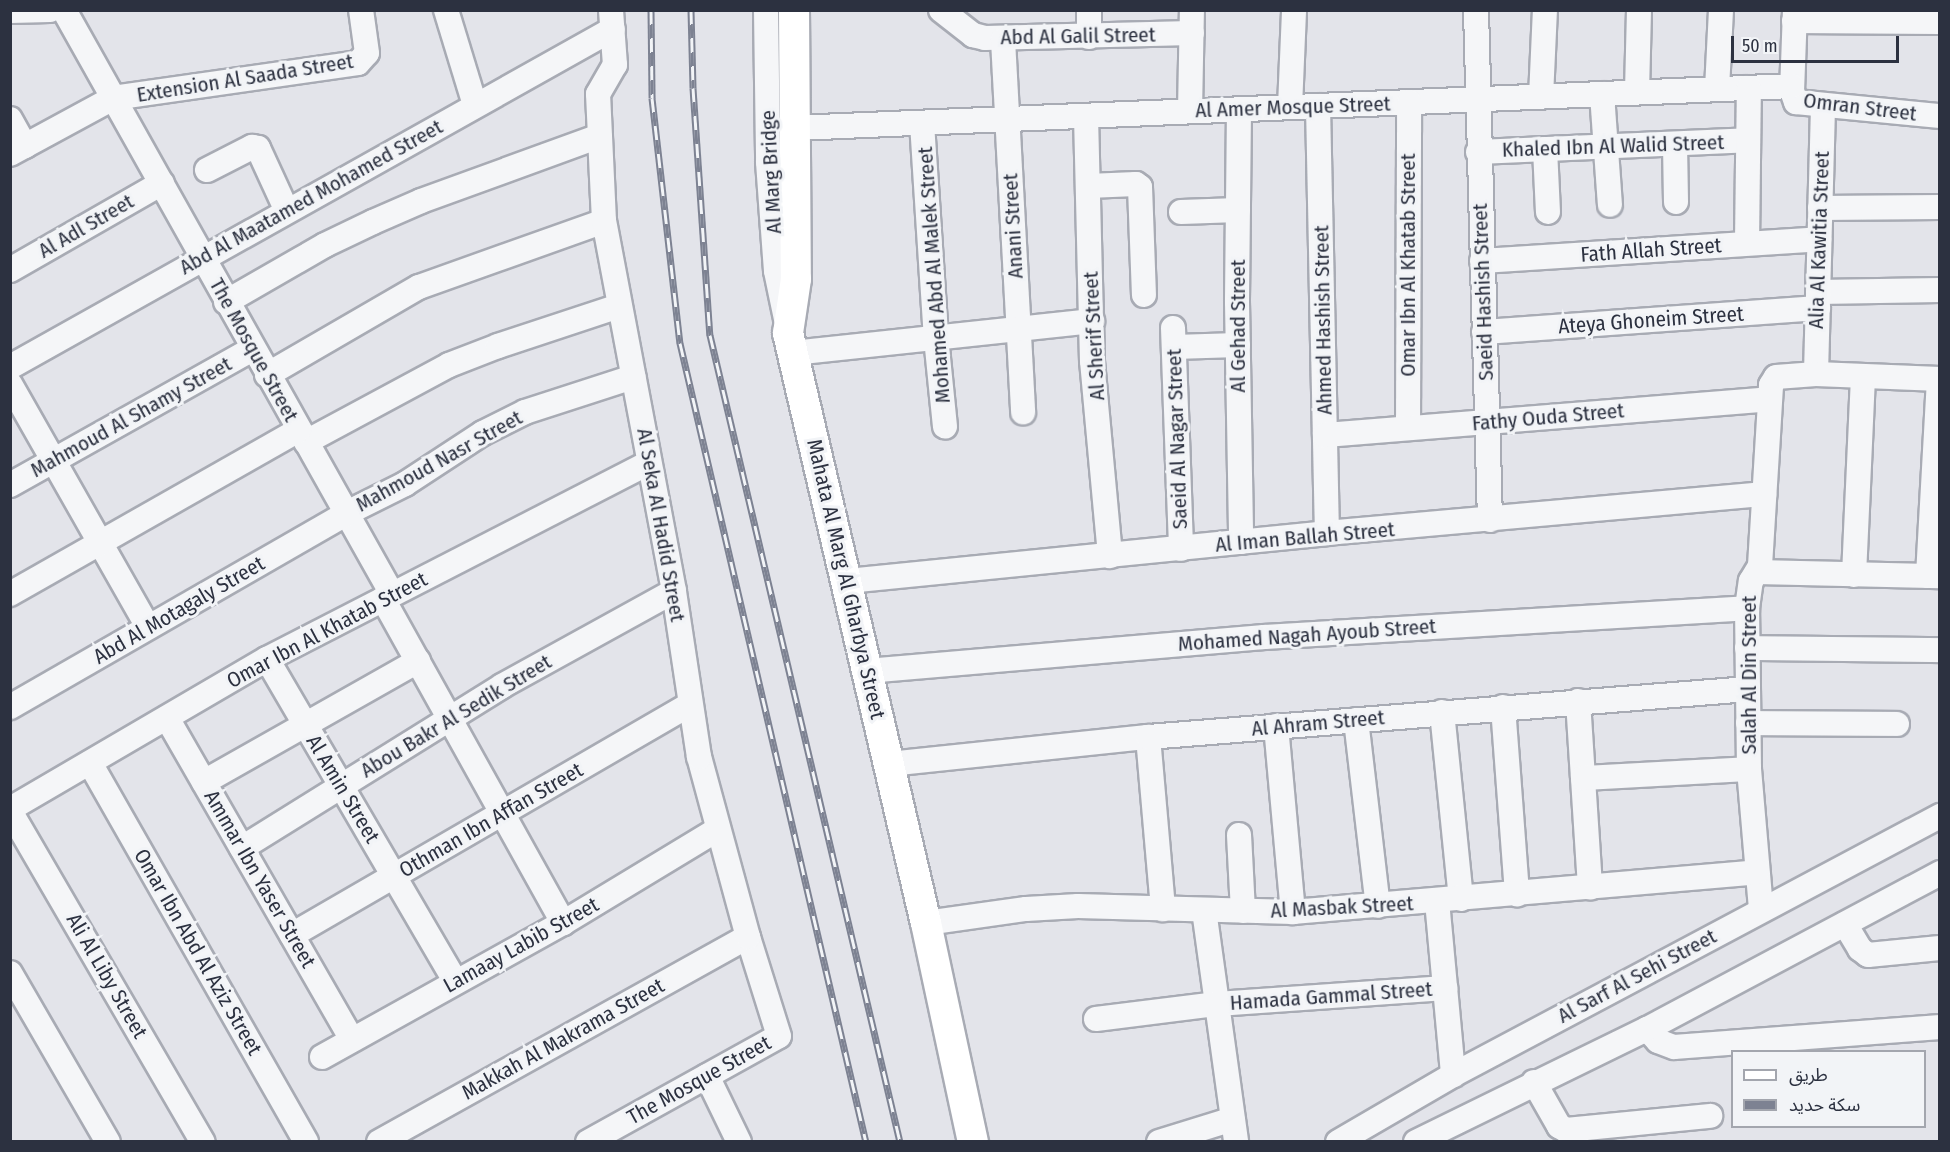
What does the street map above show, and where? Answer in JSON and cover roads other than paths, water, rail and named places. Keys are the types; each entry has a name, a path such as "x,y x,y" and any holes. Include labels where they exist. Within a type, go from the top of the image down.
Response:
{"main road":[{"name":"Mahata Al Marg Al Gharbya Street","path":"794,10 796,279 791,343 927,923 973,1142"}],"street":[{"path":"10,11 50,10"},
{"name":"The Mosque Street","path":"64,10 162,183 252,349 347,513 418,661 563,923"},
{"name":"Extension Al Saada Street","path":"113,98 358,63 367,53 360,10"},
{"path":"446,10 475,105"},
{"name":"Al Marg Bridge","path":"766,10 768,162 776,271 791,343"},
{"name":"Abd Al Galil Street","path":"941,10 965,20 985,38 1003,40 1089,37 1192,22"},
{"path":"1089,10 1089,37"},
{"path":"1290,107 1294,10"},
{"name":"Saeid Hashish Street","path":"1476,10 1478,152 1490,520"},
{"path":"1541,97 1545,10"},
{"path":"1637,93 1639,10"},
{"path":"1717,89 1720,10"},
{"path":"1792,86 1794,16 1940,22"},
{"name":"Abd Al Maatamed Mohamed Street","path":"10,367 475,105 612,20"},
{"name":"Al Seka Al Hadid Street","path":"612,20 615,65 598,94 604,221 674,591 689,705 699,758 748,937 779,1036"},
{"path":"1190,111 1192,22"},
{"name":"Anani Street","path":"1003,40 1023,412"},
{"name":"Al Amer Mosque Street","path":"795,128 1792,86"},
{"name":"Omran Street","path":"1792,86 1792,95 1796,102 1940,116"},
{"path":"1747,243 1749,88"},
{"path":"1602,94 1610,205"},
{"path":"10,119 18,150 113,98"},
{"name":"Omar Ibn Al Khatab Street","path":"1408,428 1409,102"},
{"name":"Ahmed Hashish Street","path":"1318,106 1327,533"},
{"name":"Alia Al Kawitia Street","path":"1816,374 1823,106"},
{"name":"Al Gehad Street","path":"1239,109 1238,345 1241,542"},
{"name":"Al Sherif Street","path":"1086,116 1092,361 1110,556"},
{"name":"Mohamed Abd Al Malek Street","path":"922,123 936,338 945,428"},
{"path":"226,302 373,222 421,201 600,136"},
{"name":"Khaled Ibn Al Walid Street","path":"1478,152 1748,140"},
{"path":"1675,144 1676,202"},
{"path":"207,170 252,147 258,148 287,211"},
{"path":"1545,149 1548,212"},
{"name":"Al Adl Street","path":"10,270 162,183"},
{"path":"1088,186 1136,184 1140,187 1144,295"},
{"path":"1820,208 1940,207"},
{"path":"1181,212 1238,210"},
{"path":"267,375 419,287 604,221"},
{"name":"Fath Allah Street","path":"1482,261 1819,239"},
{"name":"Ateya Ghoneim Street","path":"1484,332 1940,290"},
{"path":"10,594 303,436 449,365 498,346 619,306"},
{"path":"791,343 936,338 1092,321"},
{"name":"Saeid Al Nagar Street","path":"1181,549 1174,338 1238,345"},
{"name":"Mahmoud Al Shamy Street","path":"10,485 252,349"},
{"path":"1758,572 1934,576 1939,379 1816,374"},
{"name":"Salah Al Din Street","path":"1761,909 1749,769 1747,608 1751,581 1758,572 1771,385 1776,377 1816,374"},
{"path":"1854,575 1863,376"},
{"name":"Mahmoud Nasr Street","path":"347,513 405,484 483,433 525,412 633,377"},
{"path":"10,384 148,627"},
{"name":"Fathy Ouda Street","path":"1325,435 1770,399"},
{"name":"Omar Ibn Al Khatab Street","path":"10,810 267,659 650,463"},
{"name":"Al Iman Ballah Street","path":"847,581 1327,533 1764,494"},
{"name":"Abd Al Motagaly Street","path":"10,707 347,513"},
{"name":"Abou Bakr Al Sedik Street","path":"242,848 502,686 674,591"},
{"name":"Mohamed Nagah Ayoub Street","path":"867,671 1264,637 1747,608"},
{"path":"1747,648 1940,650"},
{"name":"Al Amin Street","path":"267,659 456,982"},
{"path":"204,782 418,661"},
{"name":"Al Ahram Street","path":"889,764 1148,737 1748,689"},
{"path":"1578,701 1590,888"},
{"name":"Othman Ibn Affan Street","path":"292,934 689,705"},
{"path":"1503,707 1517,894"},
{"path":"1442,712 1461,899"},
{"name":"Ammar Ibn Yaser Street","path":"167,718 352,1040"},
{"path":"1356,720 1378,906"},
{"path":"1748,723 1897,724"},
{"path":"1276,726 1293,912"},
{"path":"1148,737 1163,909"},
{"name":"Omar Ibn Abd Al Aziz Street","path":"90,763 306,1142"},
{"path":"1583,778 1749,769"},
{"name":"Ali Al Liby Street","path":"10,810 203,1142"},
{"name":"Al Sarf Al Sehi Street","path":"1338,1142 1377,1130 1453,1075 1761,909 1940,816"},
{"name":"Lamaay Labib Street","path":"322,1057 563,923 718,828"},
{"path":"1239,835 1243,911"},
{"name":"Al Masbak Street","path":"927,923 1026,909 1078,906 1293,912 1757,872"},
{"path":"1416,1142 1456,1131 1534,1082 1647,1029 1940,873"},
{"path":"1437,901 1453,1075"},
{"path":"1159,1142 1234,1130 1204,910"},
{"path":"1845,924 1860,949 1868,955 1940,948"},
{"name":"Makkah Al Makrama Street","path":"379,1142 748,937"},
{"path":"10,973 108,1142"},
{"name":"Hamada Gammal Street","path":"1096,1019 1217,1004 1445,988"},
{"path":"1647,1029 1658,1041 1674,1047 1940,1027"},
{"name":"The Mosque Street","path":"588,1142 628,1132 707,1076 779,1036"},
{"path":"707,1076 739,1142"},
{"path":"1534,1082 1559,1126 1566,1130 1710,1116"}],"railway":[{"path":"651,10 652,98 680,343 866,1142"},
{"path":"691,10 693,88 710,335 900,1142"}]}
